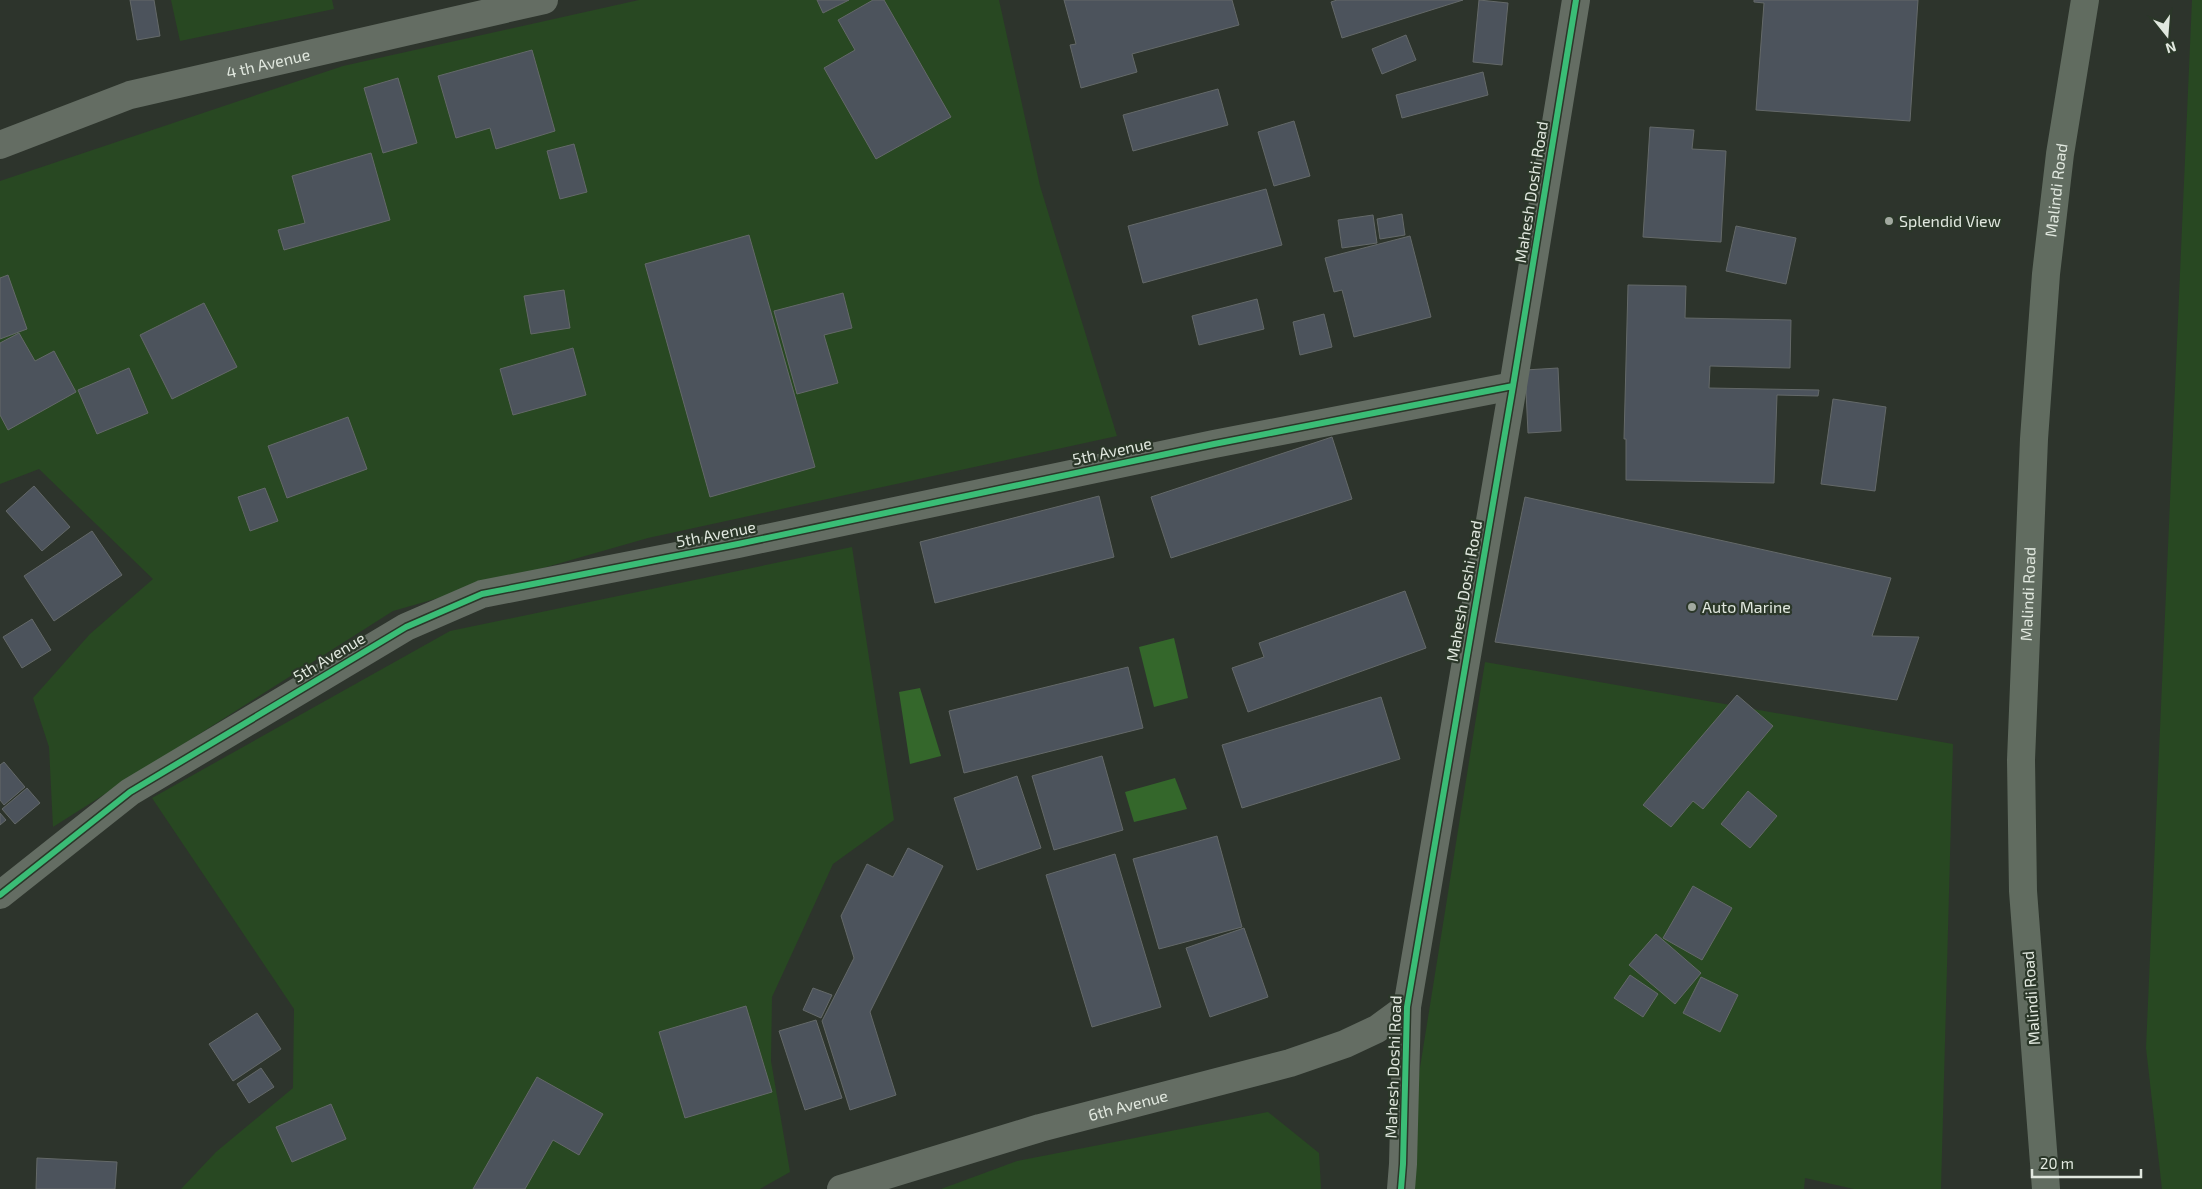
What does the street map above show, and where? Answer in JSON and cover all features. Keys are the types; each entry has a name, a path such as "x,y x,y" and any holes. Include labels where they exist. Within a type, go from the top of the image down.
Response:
{"highway":[{"name":"Malindi Road","path":"2046,1189 2023,891 2022,760 2034,439 2046,274 2060,154 2085,0"}],"street":[{"name":"4 th Avenue","path":"0,145 130,95 544,0"},
{"name":"Mahesh Doshi Road","path":"1401,1189 1404,1164 1407,1007 1514,386 1576,0"},
{"name":"5th Avenue","path":"0,895 130,792 406,627 482,594 738,544 1214,444 1514,386"},
{"name":"6th Avenue","path":"841,1189 1040,1128 1290,1063 1345,1044 1377,1029 1407,1007"}],"shaded area":[{"path":"171,0 332,0 334,9 180,41"},
{"path":"639,0 999,0 1040,186 1117,436 648,538 393,611 53,827 49,747 33,698 90,634 153,579 39,469 0,484 0,181 343,66"},
{"path":"2192,0 2202,0 2202,1189 2162,1189 2146,1048"},
{"path":"852,547 894,820 833,864 772,997 771,1061 790,1172 760,1189 181,1189 216,1152 293,1088 294,1009 152,798 450,631"},
{"path":"1174,638 1188,698 1154,707 1139,647"},
{"path":"1485,662 1953,744 1941,1189 1854,1189 1805,1178 1804,1189 1410,1189 1414,1105"},
{"path":"920,688 941,756 910,764 899,692"},
{"path":"1175,778 1187,809 1134,822 1125,792"},
{"path":"1268,1112 1319,1153 1321,1189 941,1189 1017,1161"}],"building":[{"path":"130,0 154,0 160,36 137,40"},
{"path":"817,0 849,0 823,13"},
{"path":"873,0 884,0 951,117 876,159 824,68 855,50 838,20"},
{"path":"1064,0 1232,0 1239,25 1132,54 1137,72 1081,88 1070,45 1076,44"},
{"path":"1337,0 1463,0 1342,38 1331,2"},
{"path":"1479,0 1508,3 1502,65 1473,62"},
{"path":"1754,0 1918,0 1910,121 1756,110 1764,3 1754,2"},
{"path":"1406,35 1416,60 1382,74 1372,49"},
{"path":"532,50 555,131 496,149 490,128 456,138 438,76"},
{"path":"1483,72 1488,95 1402,118 1396,95"},
{"path":"398,78 417,143 383,153 364,88"},
{"path":"1218,89 1228,125 1133,151 1123,115"},
{"path":"1294,121 1310,176 1274,186 1258,132"},
{"path":"1650,127 1694,130 1692,149 1726,151 1721,242 1643,237"},
{"path":"574,144 587,192 560,199 547,151"},
{"path":"371,153 390,220 284,250 278,230 305,223 292,176"},
{"path":"1266,189 1282,245 1143,283 1128,226"},
{"path":"1402,214 1405,235 1380,239 1377,219"},
{"path":"1373,215 1377,243 1342,248 1338,220"},
{"path":"1736,226 1796,238 1786,284 1726,271"},
{"path":"749,235 815,467 710,497 645,264"},
{"path":"1410,236 1431,317 1354,337 1342,290 1334,292 1325,258"},
{"path":"8,275 27,329 0,339 0,278"},
{"path":"1628,285 1686,286 1685,318 1791,320 1790,368 1710,366 1709,388 1819,390 1818,396 1777,395 1774,483 1626,480 1626,439 1624,439"},
{"path":"564,290 570,328 531,334 524,296"},
{"path":"843,293 852,328 824,335 838,383 797,394 774,311"},
{"path":"1257,299 1264,329 1199,345 1192,316"},
{"path":"204,303 237,367 172,399 140,335"},
{"path":"1324,314 1332,347 1300,355 1293,322"},
{"path":"19,333 35,361 54,351 76,392 8,430 0,415 0,343"},
{"path":"573,348 586,395 513,415 500,369"},
{"path":"129,368 148,413 97,434 78,390"},
{"path":"1558,368 1561,431 1528,433 1525,370"},
{"path":"1833,399 1886,407 1875,491 1821,484"},
{"path":"348,417 367,469 287,498 268,446"},
{"path":"1332,437 1352,499 1171,558 1151,497"},
{"path":"34,486 70,527 42,551 6,511"},
{"path":"265,488 278,521 250,531 238,497"},
{"path":"1099,496 1114,557 935,603 920,542"},
{"name":"Auto Marine","path":"1525,497 1891,578 1872,636 1919,637 1897,700 1495,642"},
{"path":"92,531 122,575 54,621 24,576"},
{"path":"1405,591 1426,648 1248,712 1232,668 1264,657 1259,643"},
{"path":"32,619 51,650 22,668 3,637"},
{"path":"1128,667 1143,728 964,773 949,711"},
{"path":"1737,695 1773,726 1703,809 1693,801 1671,827 1643,805"},
{"path":"1381,697 1400,759 1242,808 1222,745"},
{"path":"1102,756 1123,830 1054,850 1032,776"},
{"path":"4,762 25,787 4,805 0,800 0,765"},
{"path":"1017,776 1041,848 977,870 954,798"},
{"path":"27,788 40,803 15,824 2,809"},
{"path":"1748,791 1777,816 1750,848 1721,824"},
{"path":"0,813 6,820 0,825"},
{"path":"1217,836 1242,927 1159,949 1133,859"},
{"path":"908,848 943,866 870,1012 896,1095 850,1110 822,1021 854,958 841,916 867,864 893,877"},
{"path":"1115,854 1161,1007 1092,1027 1046,875"},
{"path":"1693,886 1732,908 1702,960 1663,938"},
{"path":"1244,928 1268,997 1210,1017 1186,948"},
{"path":"1656,934 1701,973 1675,1004 1629,965"},
{"path":"1630,975 1658,994 1643,1017 1614,998"},
{"path":"1701,977 1738,995 1720,1032 1683,1013"},
{"path":"813,988 832,995 821,1018 803,1010"},
{"path":"746,1006 772,1092 685,1118 659,1032"},
{"path":"257,1013 281,1049 233,1081 209,1044"},
{"path":"816,1020 842,1098 805,1110 779,1031"},
{"path":"261,1068 274,1087 249,1103 237,1084"},
{"path":"537,1077 603,1114 579,1155 553,1140 525,1189 473,1189"},
{"path":"331,1104 346,1139 292,1162 276,1127"},
{"path":"37,1158 117,1162 115,1189 36,1189"}],"cycle path":[{"path":"1401,1189 1407,1007 1513,386 1576,0"},
{"path":"0,895 130,792 406,627 482,594 738,544 1214,444 1513,386"}],"place":[{"name":"Splendid View","path":"1889,221"},
{"name":"Auto Marine","path":"1692,607"}]}
